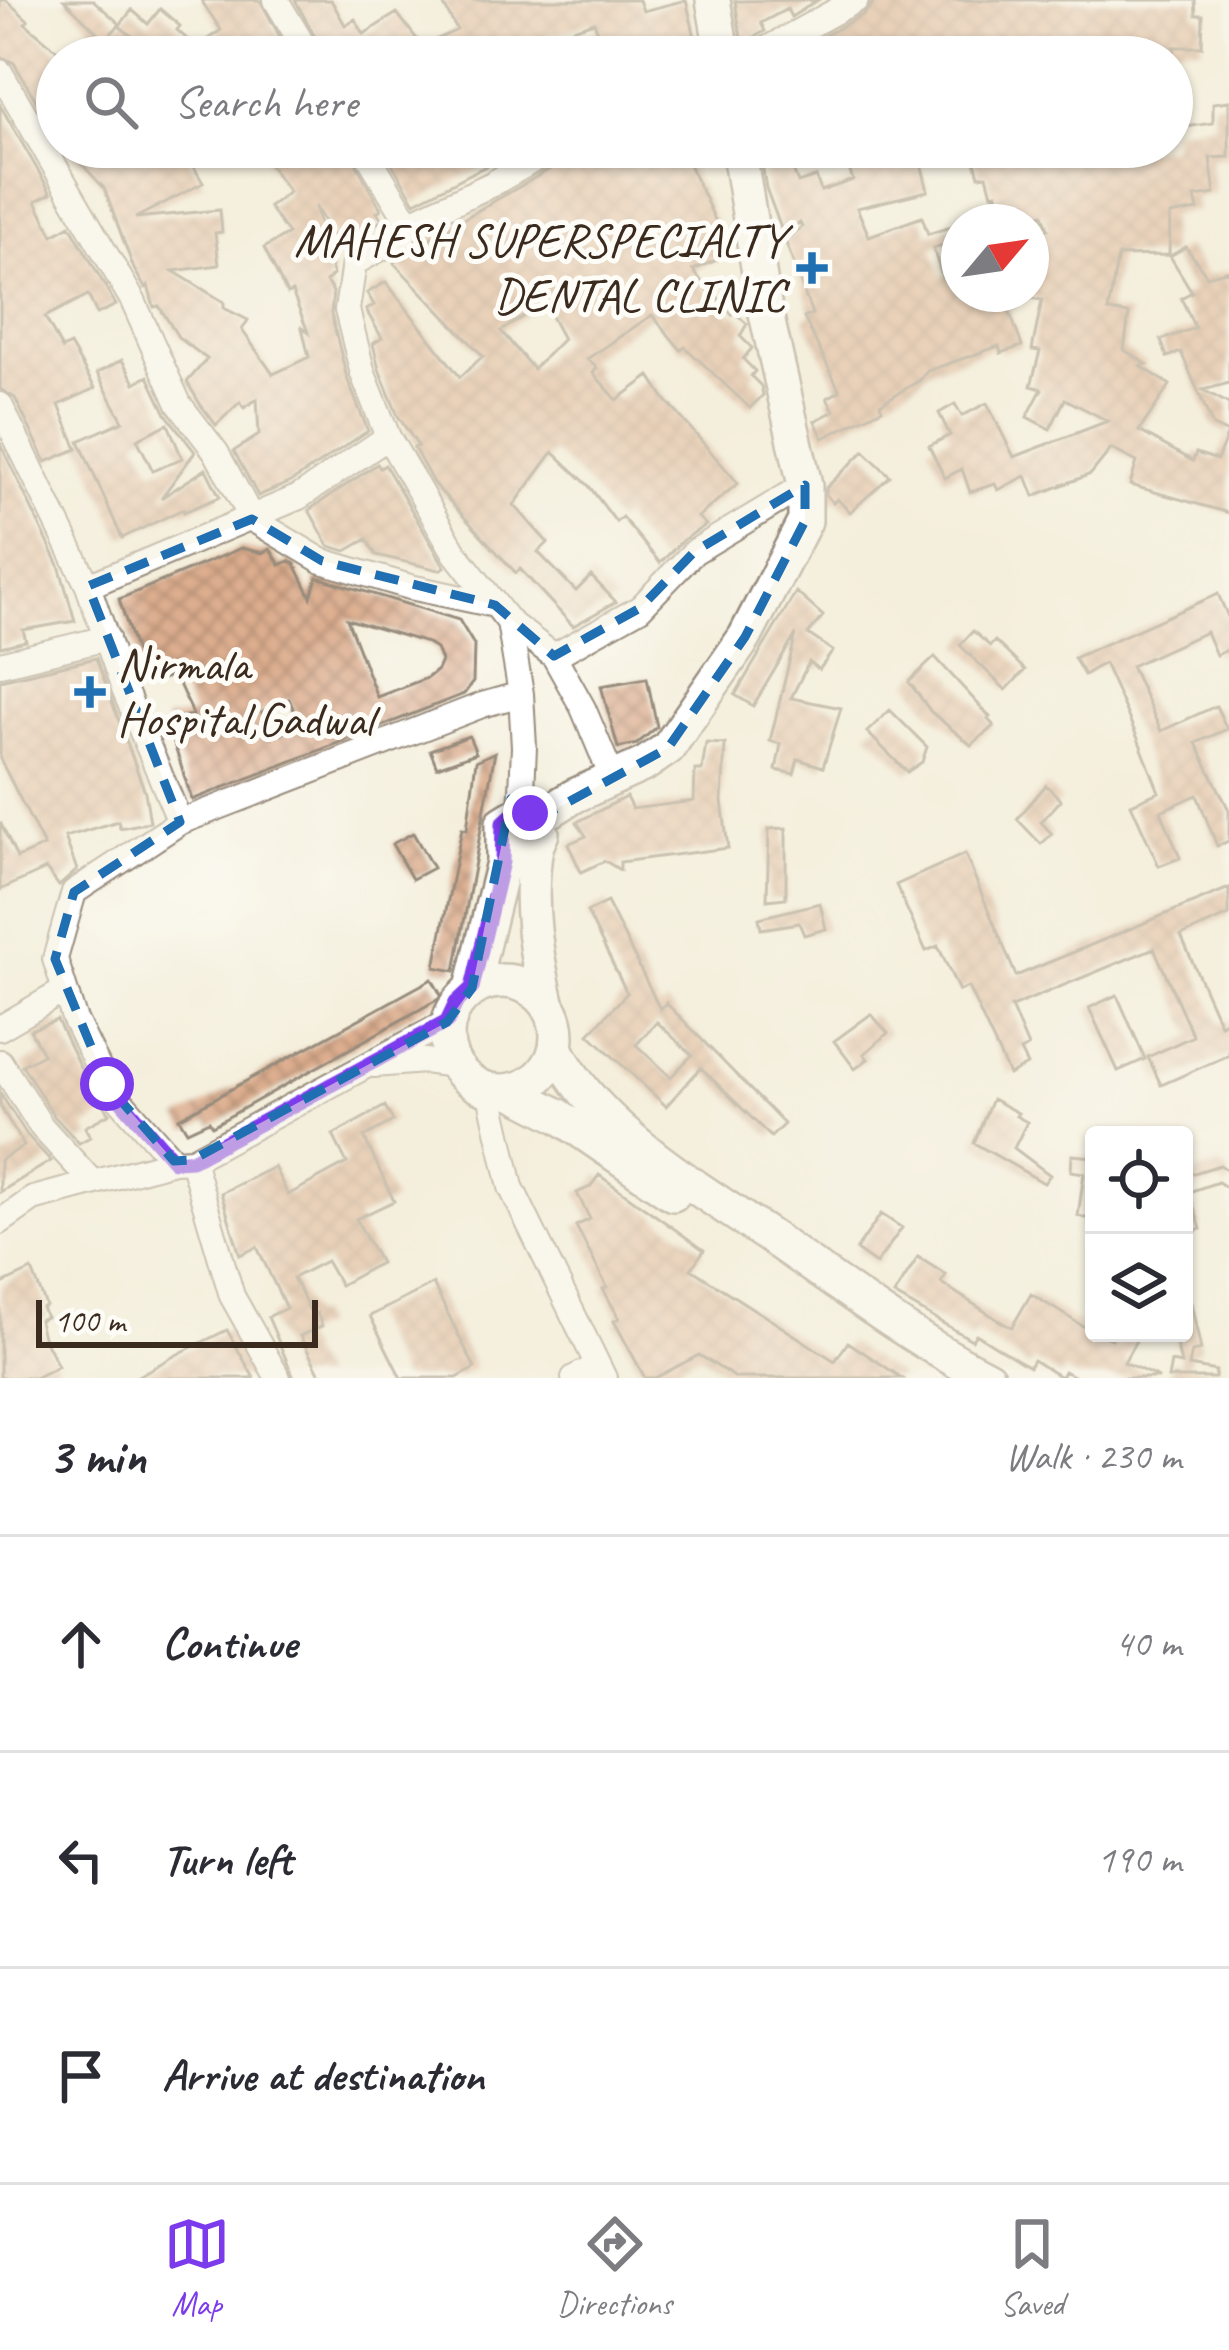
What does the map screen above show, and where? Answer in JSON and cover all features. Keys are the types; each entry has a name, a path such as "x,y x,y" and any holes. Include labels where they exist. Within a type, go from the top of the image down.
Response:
{"main road":[{"path":"713,0 719,36"},
{"path":"472,988 525,830 668,748 745,637 805,520 805,484 765,309 742,168"},
{"path":"500,1090 531,1083 547,1068 556,1048 556,1026 534,948 525,830"},
{"path":"548,1006 533,990 513,981 491,980 472,988 456,1003 447,1022 454,1065 470,1081 559,1116 942,1378"},
{"path":"556,1048 584,1094 610,1120 929,1347 988,1378"}],"street":[{"path":"276,0 297,36"},
{"path":"790,36 856,0"},
{"path":"0,71 36,133"},
{"path":"56,168 133,301 179,404 216,452 252,519 322,561 502,614"},
{"path":"376,168 409,223"},
{"path":"520,168 409,223 403,236 354,263 347,310 363,374 388,437 455,553 502,614 554,656 583,708 612,777"},
{"path":"0,405 88,586 179,822"},
{"path":"88,586 299,496 388,437"},
{"path":"554,656 640,608 694,552 805,484"},
{"path":"502,614 521,694 525,830"},
{"path":"0,664 107,638"},
{"path":"278,1378 232,1296 183,1161 107,1084 74,1018 55,959 74,892 179,822 521,694"},
{"path":"0,1028 64,989"},
{"path":"0,1222 33,1198 183,1161 447,1022"},
{"path":"366,1066 424,1061 454,1065"},
{"path":"0,1062 41,1126 93,1183"},
{"path":"500,1090 512,1187 592,1374"}],"highlighted area":[{"path":"805,485 805,521 745,637 668,748 537,819 511,799 472,988 447,1022 192,1160 174,1161 107,1085 55,959 74,892 180,822 88,586 252,519 322,561 495,605 554,656 640,608 694,552"}],"building":[{"path":"0,0 6,0 40,36 36,36 36,101 14,63 0,56"},
{"path":"64,0 93,0 120,24 109,36 101,36"},
{"path":"201,0 260,0 280,36 212,36 221,30"},
{"path":"295,0 331,0 345,25 355,19 364,34 397,13 414,36 315,36"},
{"path":"441,0 639,0 643,11 686,0 695,36 590,36 598,32 594,22 550,36 444,36 457,30"},
{"path":"818,0 791,17 787,9 761,23 765,31 756,36 741,36 735,1"},
{"path":"875,0 1195,0 1196,15 1203,15 1202,47 1193,47 1193,36 824,36 864,14"},
{"path":"160,9 180,26 177,30 184,36 132,36 119,26 132,10 148,24"},
{"path":"1229,101 1229,157 1210,158 1215,194 1195,197 1198,210 1170,215 1169,255 1118,256 1108,311 1129,314 1124,350 1170,385 1139,431 1193,461 1196,453 1217,460 1228,433 1213,426 1181,352 1167,357 1161,340 1195,328 1181,298 1192,292 1170,256 1186,247 1207,276 1229,270 1229,383 1203,390 1229,404 1229,513 1130,485 1137,462 1111,449 1091,474 1034,496 1026,476 998,490 995,484 970,492 962,469 945,478 929,446 950,435 939,413 955,404 962,416 987,403 1014,457 1108,421 1065,399 1050,429 1027,417 1042,389 1031,386 1040,351 1032,350 1040,312 1049,312 1049,204 998,204 987,175 979,176 977,168 1193,168 1193,126 1213,123 1213,103"},
{"path":"0,105 51,193 36,201 53,235 70,225 116,305 97,314 88,295 45,317 62,349 70,345 95,388 59,405 77,449 46,462 15,398 0,389"},
{"path":"85,168 194,168 203,183 135,218 220,210 222,232 215,233 219,265 173,271 248,320 242,330 273,374 309,357 302,328 308,332 292,292 287,294 264,248 288,234 269,207 289,192 272,168 359,168 381,209 377,212 382,220 365,231 368,236 342,252 315,206 333,275 326,282 333,292 331,314 347,378 368,431 291,482 258,496 234,451 259,435 257,399 244,408 240,402 216,425 200,404 187,382 207,359 178,337 159,306 154,307 148,286 134,269 104,188"},
{"path":"395,168 482,168 415,202"},
{"path":"552,168 691,168 731,254 693,270 712,296 747,324 740,336 752,348 743,359 755,371 751,376 763,395 750,408 685,347 681,350 652,315 587,359 617,400 650,376 738,483 698,517 706,525 660,563 622,517 616,522 589,486 553,452 514,505 548,543 538,552 576,591 591,576 616,602 573,626 520,569 516,573 433,483 414,448 418,446 398,416 379,369 373,344 382,338 366,310 374,305 367,293 386,282 460,377 483,356 394,263","holes":["544,303 563,339 533,369 501,331"]},
{"path":"763,168 792,168 798,183 816,177 821,191 853,180 849,168 922,168 928,191 857,208 869,236 922,217 928,234 941,230 941,246 933,248 941,274 941,312 1010,312 1022,346 1001,353 999,346 927,371 880,404 882,409 823,438 815,421 834,411 827,398 840,391 804,318 812,314 785,240 802,227 800,223 782,231"},
{"path":"122,360 135,383 148,376 166,414 195,452 161,498 206,469 220,497 122,538 79,441 123,421 97,373","holes":["168,424 182,458 153,471 137,439"]},
{"path":"0,443 59,565 75,621 23,630 26,641 0,647"},
{"path":"864,451 890,476 850,512 837,499 833,503 826,488"},
{"path":"377,464 385,465 445,567 439,570 376,555 367,539 346,551 329,546 309,510"},
{"path":"241,548 263,553 270,549 280,565 295,564 311,597 317,577 459,620 474,645 473,682 464,694 192,800 166,719 193,715 175,675 146,684 119,599","holes":["347,619 427,643 441,661 437,670 377,697","289,699 301,726 272,737 262,712"]},
{"path":"796,592 823,616 808,634 833,651 819,670 809,662 791,698 841,708 823,767 798,759 794,774 776,770 781,744 770,741 796,634 753,706 735,695"},
{"path":"1218,594 1229,619 1229,649 1216,655 1206,632 1131,666 1161,731 1216,706 1227,729 1196,743 1229,810 1229,841 1217,846 1197,795 1161,811 1180,858 1159,866 1131,804 1159,792 1139,741 1104,663 1084,675 1074,658"},
{"path":"973,631 990,646 995,641 1025,670 1006,690 960,645"},
{"path":"935,657 994,726 971,745 931,712 909,682"},
{"path":"96,658 145,792 150,822 120,828 118,821 65,837 77,870 59,886 46,869 0,890 0,822 17,858 44,846 0,759 0,680"},
{"path":"647,678 657,727 637,744 618,748 601,686"},
{"path":"890,710 927,747 922,762 907,772 867,732"},
{"path":"469,736 476,753 437,767 430,750"},
{"path":"706,743 725,744 722,801 728,848 620,862 620,870 605,861 581,872 568,844 586,836 577,822 626,797 632,809 694,801 695,770 702,770"},
{"path":"495,752 455,971 435,967 462,828 467,829 476,761"},
{"path":"1046,785 1061,800 1041,822 1052,834 1041,844 1017,819"},
{"path":"786,828 786,898 767,900 769,829"},
{"path":"413,833 433,868 412,879 392,844"},
{"path":"965,854 1016,976 1229,888 1229,915 1181,936 1220,1024 1229,1020 1229,1055 1161,1085 1148,1057 1193,1036 1154,948 1011,1007 1028,1047 1020,1051 1027,1065 1009,1075 968,987 959,991 938,946 926,951 896,885"},
{"path":"607,902 660,1009 666,1003 784,1124 771,1137 701,1068 666,1106 589,1034 627,993 587,912","holes":["657,1022 692,1055 671,1077 636,1045"]},
{"path":"820,903 826,929 804,935 799,923 761,929 759,918"},
{"path":"432,979 442,997 212,1126 209,1121 187,1131 179,1118"},
{"path":"1117,995 1145,1059 1118,1071 1089,1008"},
{"path":"871,1014 888,1033 855,1069 834,1041"},
{"path":"57,1020 92,1092 110,1113 85,1127 90,1137 79,1143 54,1116 22,1065 43,1054 30,1030"},
{"path":"0,1093 51,1161 0,1192 0,1160 24,1146 0,1106"},
{"path":"992,1099 1027,1122 1014,1148 1050,1175 1044,1183 974,1143"},
{"path":"385,1106 393,1121 364,1137 394,1201 356,1219 380,1263 340,1285 326,1261 293,1278 322,1326 300,1336 322,1378 294,1378 268,1317 286,1308 257,1247 240,1255 221,1193 274,1167 288,1195 347,1163 333,1135"},
{"path":"1072,1155 1085,1156 1085,1218 1078,1216 1084,1173 1071,1171"},
{"path":"1220,1165 1229,1171 1229,1189 1218,1182 1193,1191 1193,1173"},
{"path":"599,1175 704,1250 691,1269 835,1361 848,1342 902,1378 736,1378 699,1355 655,1378 645,1378 614,1321 619,1318 603,1289 607,1287 576,1226 590,1219 577,1193"},
{"path":"1193,1204 1201,1229 1193,1232"},
{"path":"881,1214 902,1228 876,1264 856,1250"},
{"path":"918,1257 946,1275 941,1283 1006,1325 1012,1327 1031,1294 1085,1327 1085,1342 1135,1342 1124,1362 1159,1378 1077,1378 1064,1371 1061,1377 1033,1360 1029,1367 976,1334 972,1340 894,1295"},
{"path":"32,1270 46,1306 42,1308 46,1317 39,1320 43,1337 58,1366 35,1378 0,1378 0,1285"},
{"path":"433,1284 475,1368 457,1378 401,1378 370,1316"},
{"path":"1193,1312 1201,1350 1192,1352 1189,1366 1216,1371 1215,1378 1168,1378 1171,1362 1181,1364 1176,1342 1193,1342"},
{"path":"227,1330 254,1378 134,1378 180,1353"}],"place":[{"name":"MAHESH SUPERSPECIALTY DENTAL CLINIC","path":"812,268"},
{"name":"Nirmala Hospital,Gadwal","path":"90,692"}],"route":[{"path":"107,1084 174,1161 192,1160 447,1022 456,1003 472,988 502,862 503,823 514,813 530,813"}]}
